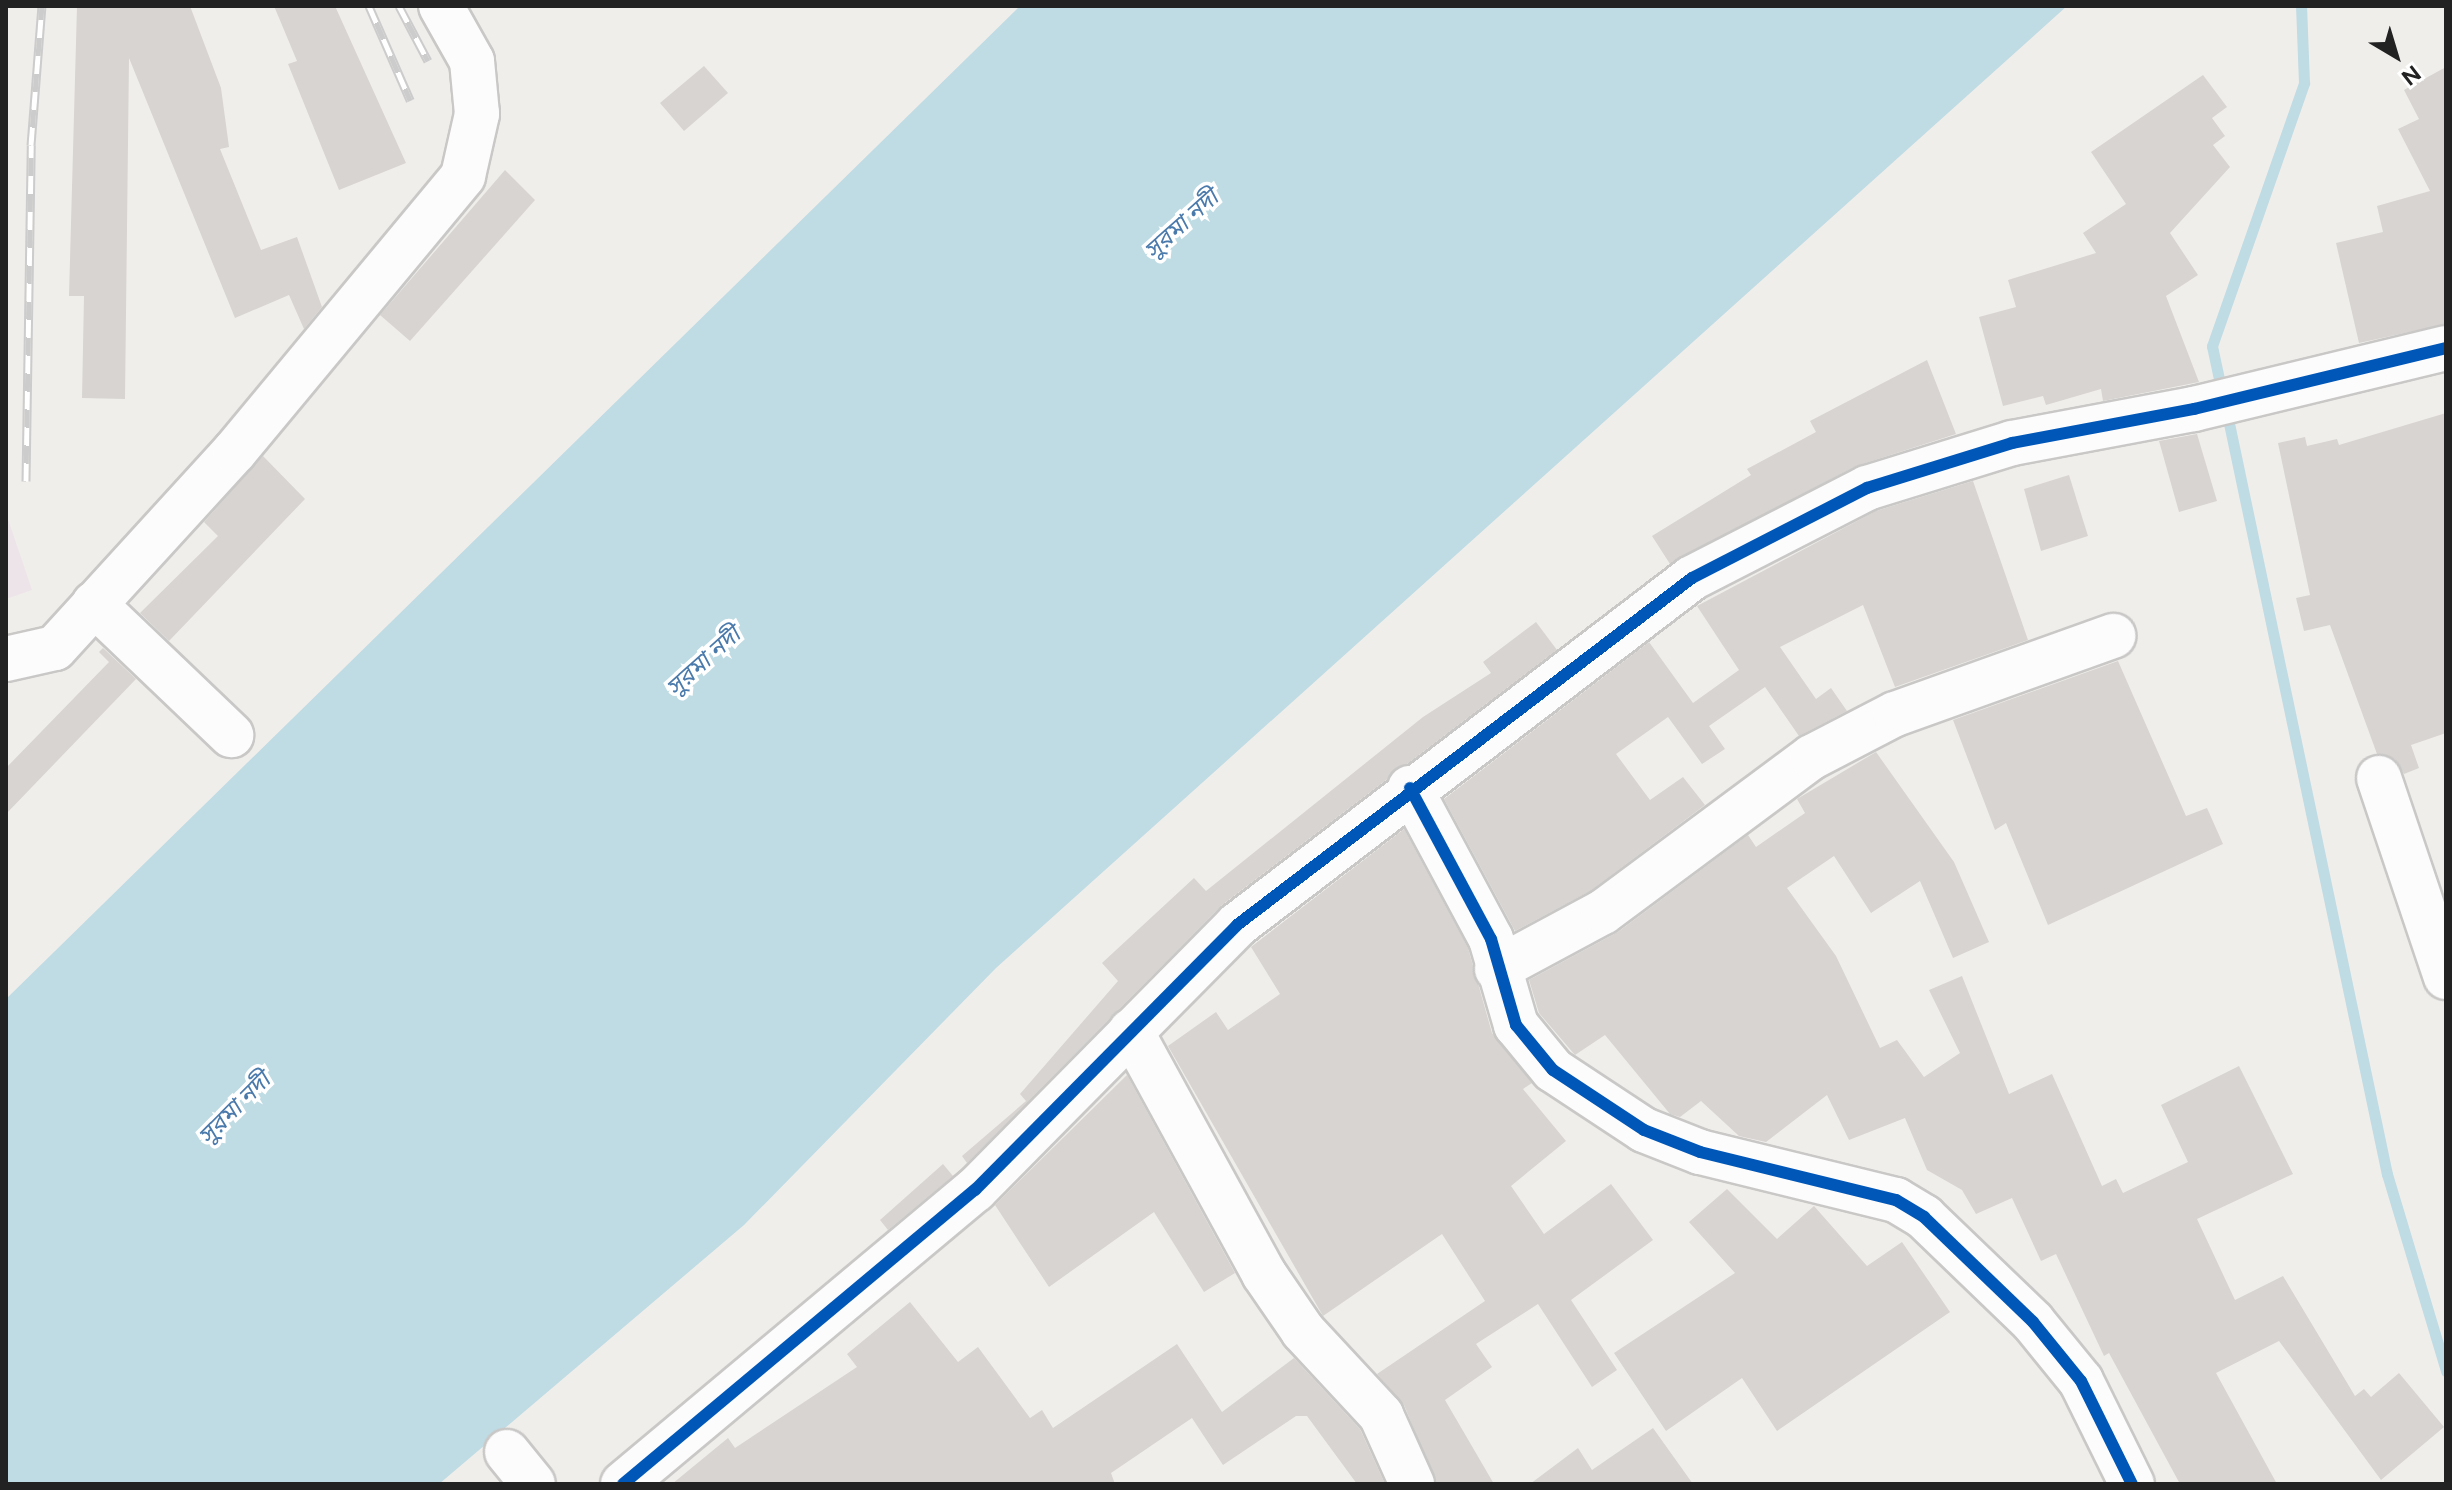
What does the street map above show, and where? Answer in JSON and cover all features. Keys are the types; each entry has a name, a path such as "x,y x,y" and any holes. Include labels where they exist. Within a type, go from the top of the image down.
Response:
{"street":[{"path":"6,659 55,648 235,451 463,176 477,114 472,61 441,6"},
{"path":"623,1484 975,1190 1237,925 1410,788 1692,578 1867,488 2012,443 2194,409 2446,348"},
{"path":"94,604 231,735"},
{"path":"1497,969 1603,912 1812,757 1895,714 2113,636"},
{"path":"2379,778 2446,977"},
{"path":"1410,788 1491,939 1497,969 1516,1025 1553,1070 1600,1108 1700,1152 1896,1200 1924,1217 2033,1322 2081,1381 2132,1484"},
{"path":"1131,1031 1264,1274 1303,1331 1381,1415 1412,1484"}],"shaded area":[{"path":"6,513 32,590 6,599"}],"water":[{"name":"সুরমা নদী","path":"1020,6 2067,6 996,968 744,1225 439,1484 6,1484 6,999"}],"building":[{"path":"77,6 190,6 221,88 229,147 220,149 261,250 297,237 322,307 304,329 289,295 235,318 129,58 125,399 82,398 84,296 69,296"},
{"path":"274,6 335,6 406,163 339,190 288,64 297,61"},
{"path":"704,66 728,93 684,131 660,103"},
{"path":"2446,67 2446,324 2359,343 2336,243 2383,232 2377,206 2430,191 2398,129 2419,119 2404,90"},
{"path":"2203,75 2227,107 2212,118 2225,136 2213,145 2230,167 2170,233 2198,275 2166,296 2199,382 2103,401 2101,389 2046,405 2043,396 2003,406 1979,317 2016,307 2008,280 2096,253 2083,233 2126,204 2091,152"},
{"path":"505,170 535,200 410,341 380,315"},
{"path":"1927,360 1956,434 1856,466 1670,564 1652,536 1751,475 1747,469 1816,432 1810,421"},
{"path":"2446,413 2446,733 2411,745 2419,768 2404,774 2395,759 2377,754 2330,625 2304,631 2296,598 2310,595 2278,443 2305,437 2307,446 2337,439 2339,445"},
{"path":"2197,434 2217,501 2179,512 2159,441"},
{"path":"263,456 305,499 169,641 140,613 218,536 204,522"},
{"path":"2069,475 2088,536 2041,551 2024,489"},
{"path":"1973,481 2028,640 1895,687 1863,605 1780,647 1816,699 1831,688 1847,711 1799,736 1765,687 1709,726 1725,749 1702,764 1668,717 1616,754 1650,800 1683,777 1705,805 1590,891 1515,931 1444,799 1649,642 1693,703 1739,670 1697,606 1876,511"},
{"path":"1536,622 1557,650 1222,905 967,1163 962,1156 1026,1101 1020,1094 1118,981 1102,963 1194,878 1206,891 1423,717 1491,673 1483,662"},
{"path":"103,648 136,679 6,814 6,768 109,662 99,652"},
{"path":"2118,661 2186,816 2207,808 2223,844 2048,925 2006,823 1995,830 1953,720"},
{"path":"1876,752 1954,862 1989,942 1953,958 1920,881 1871,913 1834,856 1787,888 1836,956 1880,1048 1897,1040 1924,1077 1960,1053 1929,990 1962,976 2009,1094 2052,1074 2102,1186 2116,1179 2123,1193 2188,1162 2161,1105 2239,1066 2293,1174 2197,1219 2235,1300 2283,1276 2355,1396 2364,1389 2371,1397 2399,1373 2444,1427 2381,1480 2279,1341 2216,1373 2277,1484 2180,1484 2109,1353 2104,1356 2056,1254 2041,1261 2012,1198 1976,1214 1962,1190 1927,1170 1905,1118 1849,1140 1827,1095 1766,1142 1739,1136 1701,1101 1680,1117 1670,1114 1605,1035 1575,1055 1539,1013 1529,980 1618,932 1748,835 1756,847 1805,813 1797,799"},
{"path":"1404,829 1468,948 1492,1033 1532,1083 1523,1089 1566,1141 1511,1186 1544,1234 1611,1184 1653,1240 1571,1300 1617,1370 1592,1387 1538,1304 1476,1344 1492,1367 1445,1400 1494,1484 1437,1484 1404,1405 1377,1374 1485,1301 1442,1234 1323,1316 1168,1046 1216,1012 1228,1030 1280,994 1251,947"},
{"path":"1127,1075 1235,1273 1204,1292 1154,1212 1049,1287 995,1205"},
{"path":"943,1164 953,1176 888,1230 880,1220"},
{"path":"1727,1189 1777,1239 1814,1206 1867,1266 1902,1242 1950,1312 1777,1431 1742,1378 1666,1431 1614,1353 1735,1273 1689,1222"},
{"path":"910,1302 958,1362 978,1347 1030,1418 1042,1410 1053,1428 1177,1344 1222,1412 1294,1358 1360,1429 1385,1484 1357,1484 1307,1416 1296,1416 1223,1465 1192,1418 1111,1473 1115,1484 672,1484 728,1438 735,1448 857,1367 847,1354"},
{"path":"1653,1428 1693,1484 1530,1484 1578,1448 1592,1470"}],"waterway":[{"path":"2222,393 2212,346 2304,83 2301,6"},
{"path":"2226,409 2387,1174 2446,1371"}],"railway":[{"path":"26,481 31,145 42,6"},
{"path":"369,6 410,100"},
{"path":"399,6 428,61"}],"cycle path":[{"path":"623,1484 975,1190 1237,925 1692,578 1867,488 2012,443 2194,409 2446,348"},
{"path":"1410,788 1491,939 1516,1025 1553,1070 1644,1130 1700,1152 1896,1200 1924,1217 2033,1322 2081,1381 2132,1484"}]}
